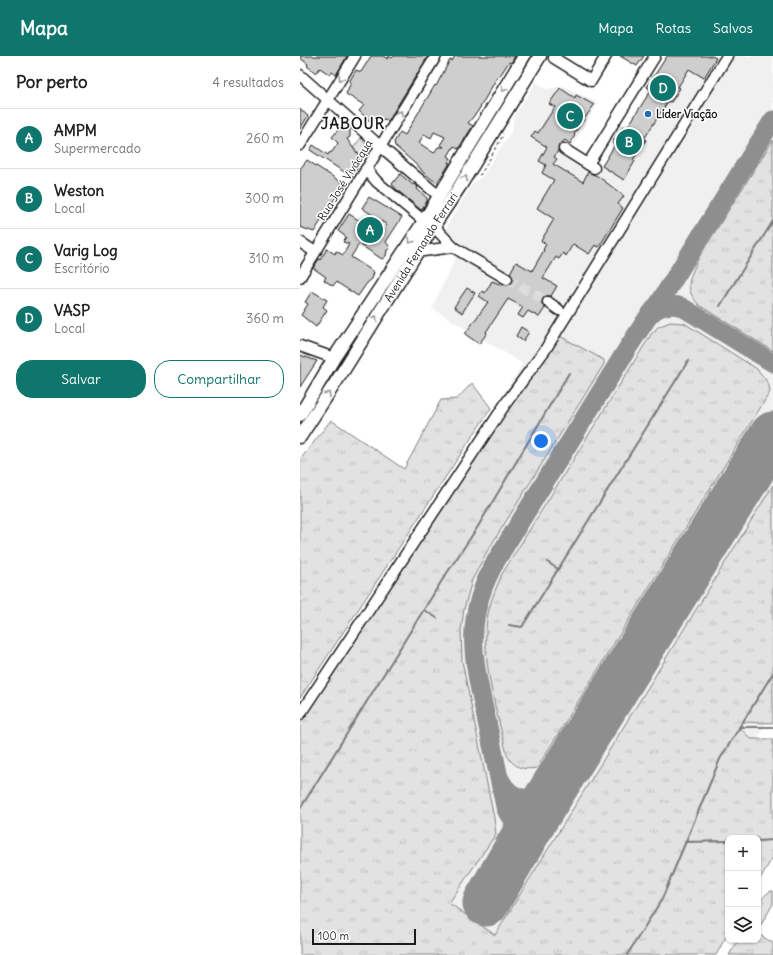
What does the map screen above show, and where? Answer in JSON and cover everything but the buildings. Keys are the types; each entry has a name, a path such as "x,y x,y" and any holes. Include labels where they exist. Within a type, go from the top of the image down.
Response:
{"main road":[{"name":"Avenida Fernando Ferrari","path":"439,196 524,56"},
{"name":"Avenida Fernando Ferrari","path":"300,415 334,358 430,221 460,186 540,56"},
{"path":"430,221 439,202 439,196"},
{"name":"Avenida Fernando Ferrari","path":"300,437 416,252 430,221"},
{"path":"334,358 355,351"}],"street":[{"path":"300,145 355,56"},
{"name":"Rua José Vivácqua","path":"300,277 436,56"},
{"path":"556,56 554,58 591,81 606,56"},
{"path":"564,149 591,166 655,56"},
{"path":"300,714 506,403 545,350 727,56"},
{"path":"300,75 439,196"},
{"path":"366,169 377,182 430,221 453,247 507,279"},
{"path":"300,242 315,252"},
{"path":"416,252 453,247"},
{"path":"548,302 559,310"},
{"path":"300,346 334,358"}],"shaded area":[{"path":"669,56 773,56 773,712 631,955 300,955 300,705 523,364 432,308 462,244 450,236 446,228 473,183 482,177 512,130 514,117 536,82 546,89 564,86 598,103 571,147 601,166 615,145 612,143 623,126 627,128 651,90 647,87"}],"green space":[{"path":"361,138 369,148 364,157 353,148"},
{"path":"773,140 773,351 700,306 691,293 689,282 699,257"},
{"path":"670,322 684,323 757,369 766,380 770,392 537,768 527,769 519,767 513,763 507,755 490,682 487,663 486,626 492,600 502,574 652,333 658,327"},
{"path":"558,335 604,360 604,364 485,555 472,580 464,609 461,630 462,661 496,834 449,903 495,935 773,485 773,723 742,722 739,727 751,739 773,739 773,857 761,877 761,835 725,835 725,938 716,955 300,955 300,711 352,625 517,387 521,394"},
{"path":"472,383 491,408 300,698 300,460 331,420 404,469 441,400 457,399"},
{"path":"773,891 773,904 761,925 761,900 766,895"},
{"path":"761,936 773,943 773,955 729,955 736,943 761,943"}],"waterway":[{"path":"720,306 773,221"},
{"path":"509,625 522,627 688,361"},
{"path":"300,809 441,582 477,528 569,373"},
{"path":"547,562 558,569"},
{"path":"424,610 437,618"},
{"path":"627,955 662,899 720,759 773,673"},
{"path":"739,727 773,727"},
{"path":"761,841 773,840"},
{"path":"685,842 725,841"}],"taxiway":[{"path":"535,818 525,821 513,819 507,812 505,806 475,659 475,620 479,601 486,581 497,559 629,346 659,303 773,120"},
{"path":"650,315 661,307 669,305 682,307 773,363"},
{"path":"500,779 511,793 518,797 526,798 541,796 555,785"}],"runway":[{"path":"486,903 535,818 773,435"}],"tunnel":[{"path":"507,279 548,302"}],"place":[{"name":"VASP","path":"663,88"},
{"name":"Líder Viação","path":"648,114"},
{"name":"Varig Log","path":"570,116"},
{"name":"Weston","path":"629,142"},
{"name":"AMPM","path":"370,230"}],"district":[{"name":"JABOUR","path":"353,123"}]}
